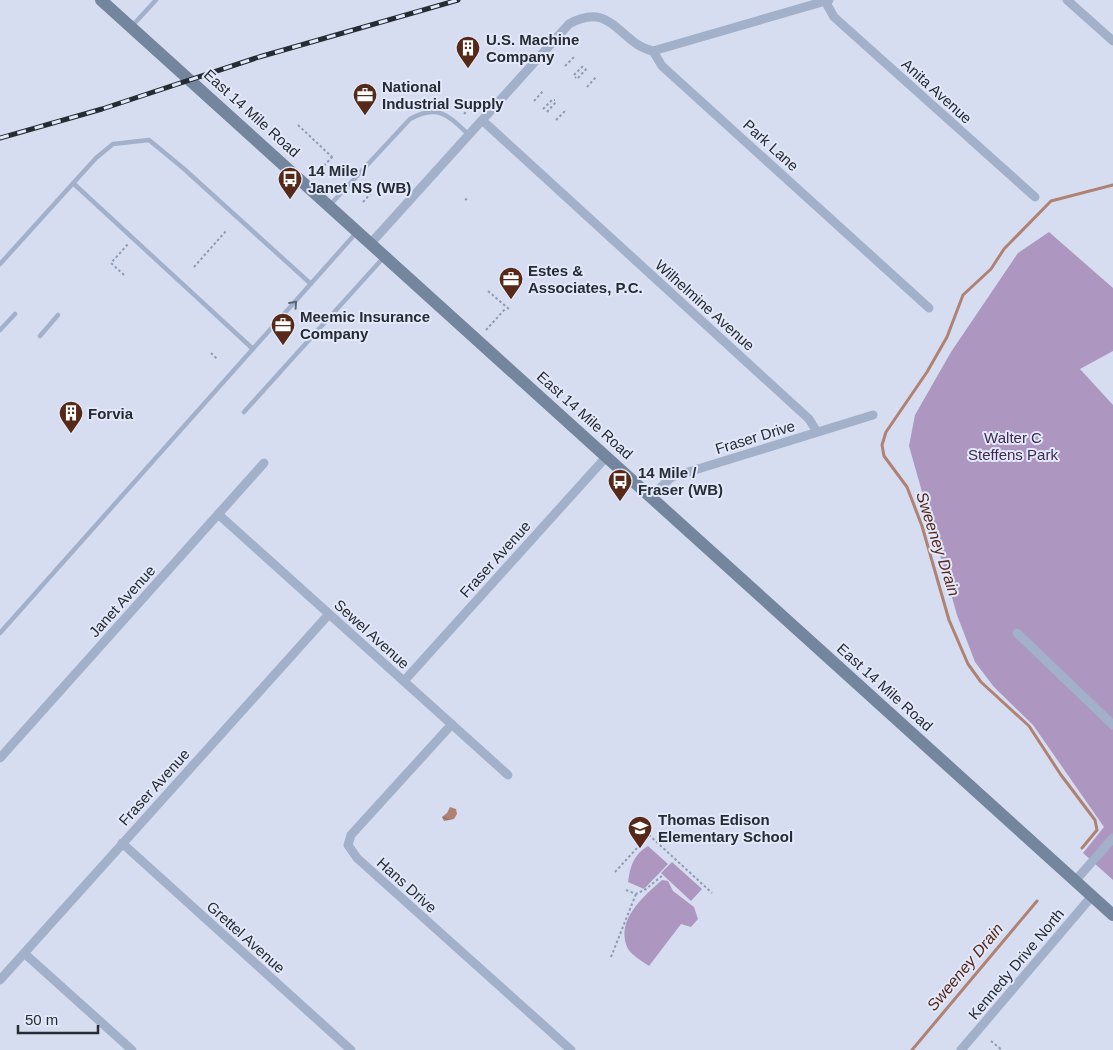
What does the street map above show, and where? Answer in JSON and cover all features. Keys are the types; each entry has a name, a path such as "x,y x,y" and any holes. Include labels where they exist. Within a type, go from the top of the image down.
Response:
{"main road":[{"name":"East 14 Mile Road","path":"101,0 1113,915"}],"street":[{"path":"1067,0 1113,41"},
{"path":"653,51 827,1"},
{"name":"Anita Avenue","path":"827,1 834,17 1035,197"},
{"name":"Park Lane","path":"482,120 569,24 579,16 592,12 612,19 645,49 653,51 662,66 929,308"},
{"path":"371,244 482,120"},
{"name":"Wilhelmine Avenue","path":"482,120 809,419 817,432"},
{"name":"Fraser Drive","path":"650,496 672,477 873,415"},
{"name":"Fraser Avenue","path":"404,681 606,456"},
{"name":"Janet Avenue","path":"0,758 264,463"},
{"name":"Sewel Avenue","path":"218,514 508,775"},
{"name":"Fraser Avenue","path":"0,980 329,614"},
{"path":"1017,633 1113,725"},
{"name":"Hans Drive","path":"452,724 351,835 348,845 356,858 571,1050"},
{"path":"1075,881 1113,838"},
{"name":"Grettel Avenue","path":"122,843 351,1050"},
{"name":"Kennedy Drive North","path":"961,1050 1092,896"},
{"path":"24,953 132,1050"}],"lane":[{"path":"132,27 156,0"},
{"path":"330,206 410,119 420,113 446,114 469,135"},
{"path":"0,264 73,183 113,144 149,140 183,168 311,284"},
{"path":"73,183 254,349"},
{"path":"0,634 358,231"},
{"path":"244,412 385,256"},
{"path":"0,330 15,314"},
{"path":"40,336 58,315"}],"path":[{"path":"565,66 574,57"},
{"path":"584,65 576,77 587,68"},
{"path":"587,87 596,76"},
{"path":"534,101 544,90"},
{"path":"543,109 554,100 547,112"},
{"path":"464,114 475,102 473,101"},
{"path":"556,120 565,111"},
{"path":"298,125 333,156 317,173"},
{"path":"363,202 374,191"},
{"path":"465,200 469,197"},
{"path":"194,267 226,232"},
{"path":"124,275 111,263 128,244"},
{"path":"486,330 508,308 488,291"},
{"path":"211,353 218,360"},
{"path":"615,872 649,835 712,893"},
{"path":"611,957 636,894 646,889 662,875"},
{"path":"626,890 636,894"},
{"path":"992,1040 1002,1050"}],"green space":[{"name":"Walter C Steffens Park","path":"1049,232 1113,288 1113,351 1080,369 1113,405 1113,880 1083,853 1104,827 1033,725 994,687 975,662 957,615 909,446 915,415 951,352 1018,253"},
{"path":"648,846 668,864 644,889 628,882 636,857"},
{"path":"672,862 702,889 691,901 661,873"},
{"path":"662,880 668,881 673,891 694,907 698,919 691,927 681,924 649,966 628,949 625,929 633,910"}],"water":[{"path":"450,807 456,809 457,814 454,819 444,821 442,817"}],"waterway":[{"name":"Sweeney Drain","path":"1082,848 1097,830 1095,820 1061,775 1029,726 981,682 968,664 949,620 922,526 907,487 884,456 882,445 886,432 927,372 947,337 963,295 991,269 1004,249 1051,201 1113,185"},
{"name":"Sweeney Drain","path":"912,1050 1037,901"}],"railway":[{"path":"0,138 102,109 259,57 458,0"}],"place":[{"name":"U.S. Machine Company","path":"468,69"},
{"name":"National Industrial Supply","path":"365,116"},
{"name":"14 Mile / Janet NS (WB)","path":"290,200"},
{"name":"Estes & Associates, P.C.","path":"511,300"},
{"name":"Meemic Insurance Company","path":"283,346"},
{"name":"Forvia","path":"71,434"},
{"name":"14 Mile / Fraser (WB)","path":"620,502"},
{"name":"Thomas Edison Elementary School","path":"640,849"}]}
